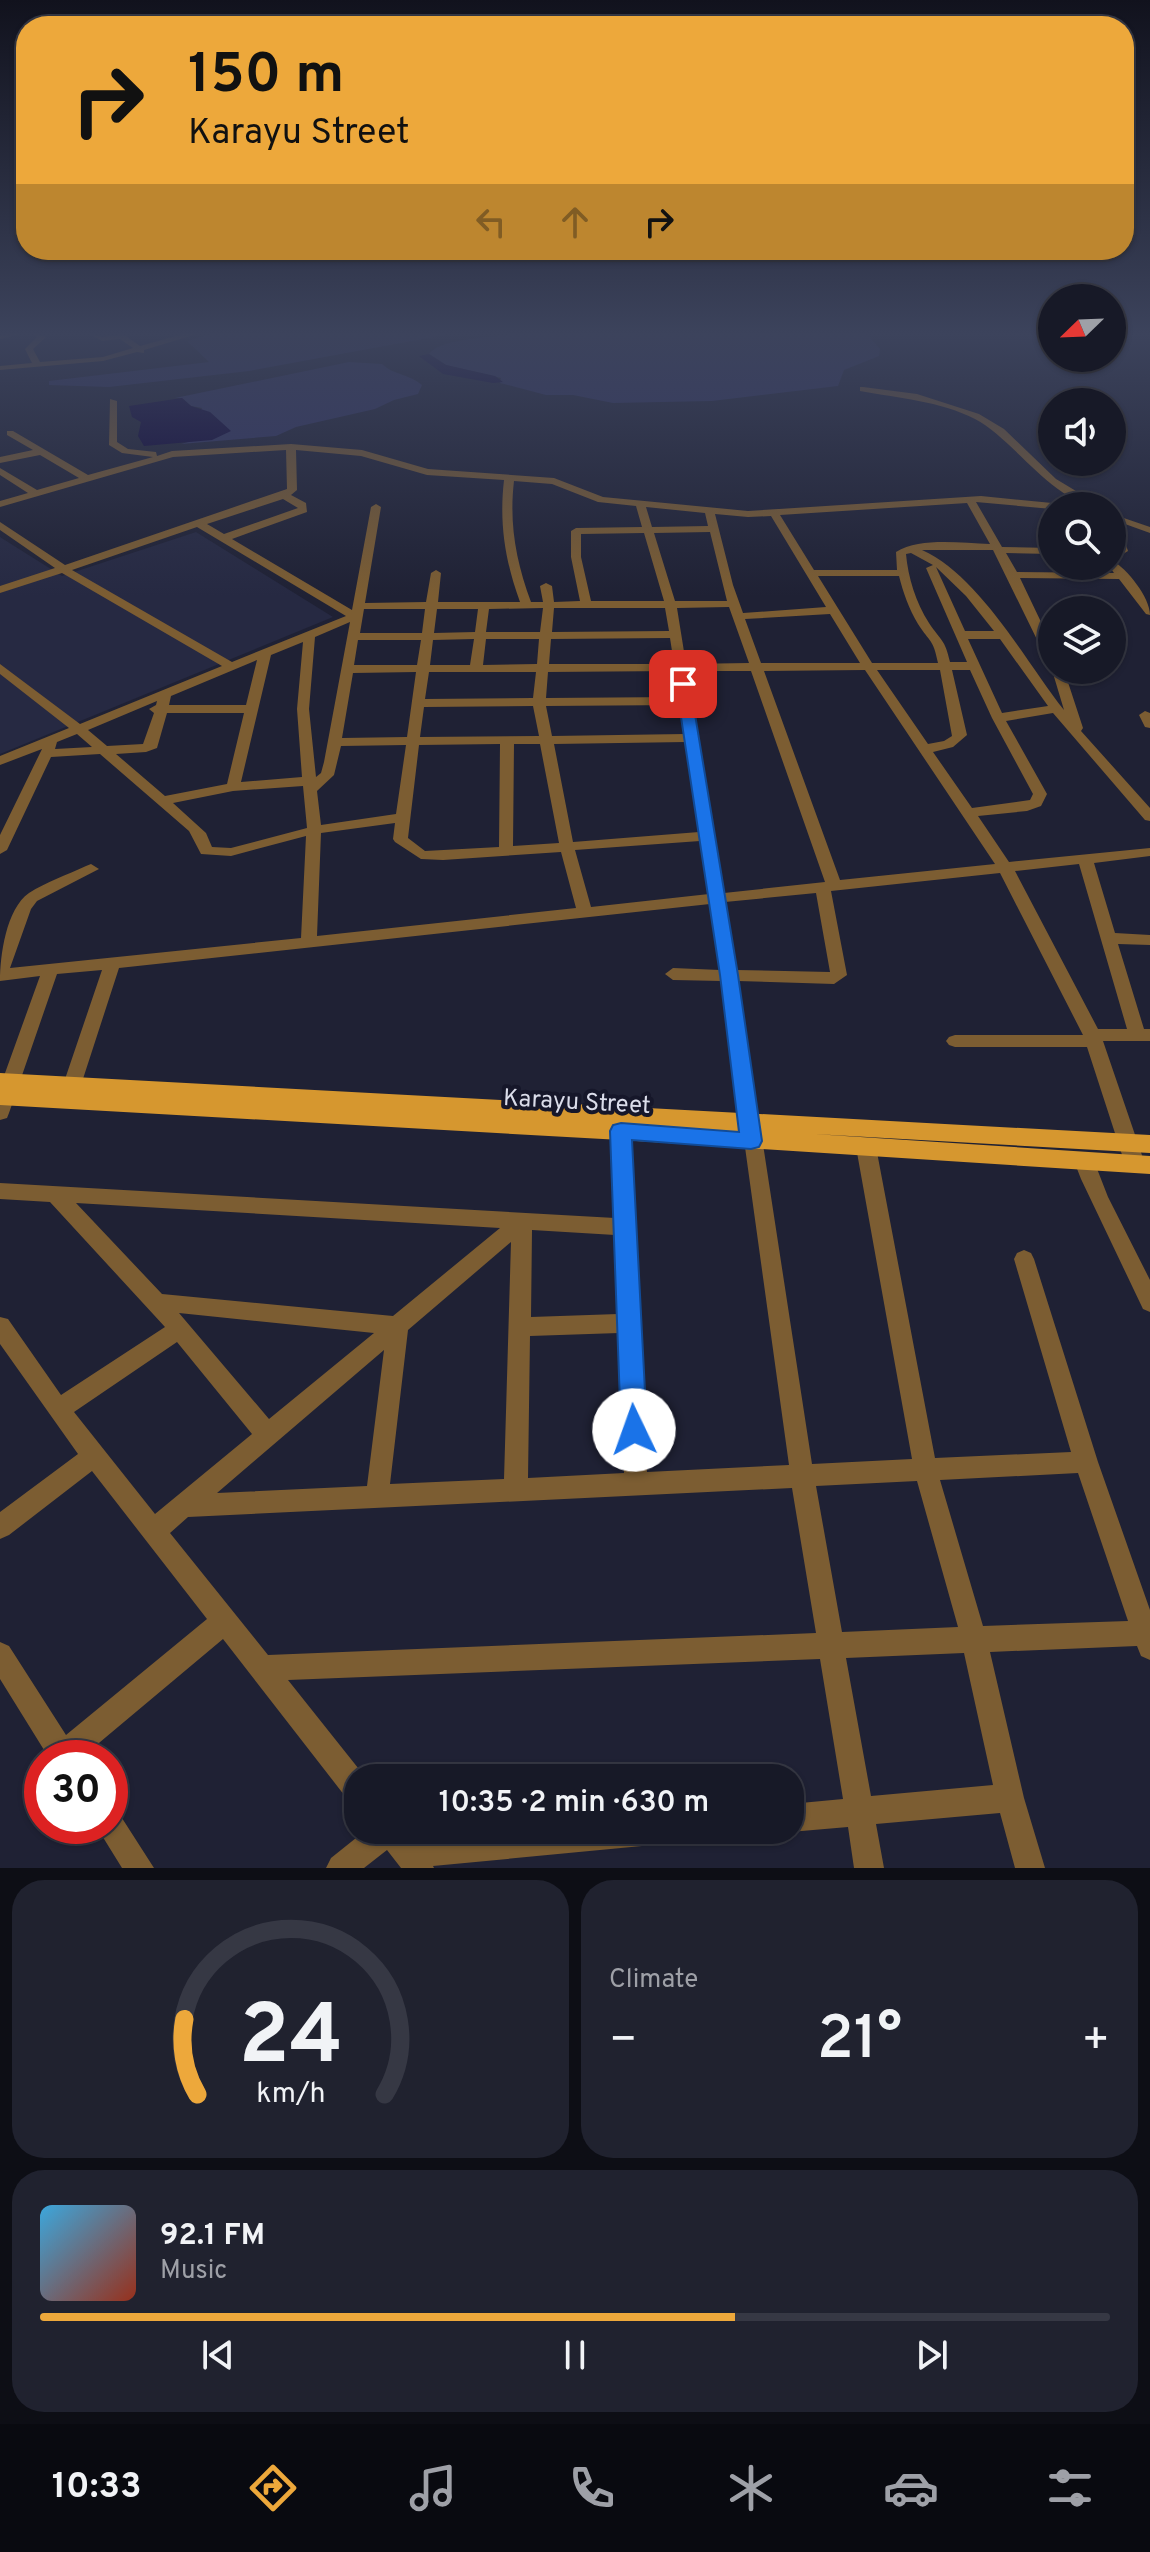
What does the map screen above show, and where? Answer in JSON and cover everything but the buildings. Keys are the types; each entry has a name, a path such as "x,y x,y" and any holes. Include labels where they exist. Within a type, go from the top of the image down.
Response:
{"main road":[{"name":"Karayu Street","path":"4,1094 72,1085 750,1132 1141,1154"},
{"name":"Karayu Street","path":"4,1094 621,1131 750,1132 866,1147 1084,1161 1141,1154"}],"street":[{"path":"113,421 112,443 127,452 163,455 291,447 362,453 427,472 554,481 601,500 710,512 774,513 970,500 1038,505"},
{"path":"985,421 1001,431 1053,481 1072,492"},
{"path":"10,433 86,478"},
{"path":"0,590 284,495 292,490 291,447"},
{"path":"0,460 39,452"},
{"path":"0,504 163,455"},
{"path":"0,471 35,493"},
{"path":"509,479 505,511 509,559 526,604"},
{"path":"224,538 303,510 302,505 284,495"},
{"path":"970,500 1013,575 1038,628"},
{"path":"640,504 670,602 729,975 802,1476 869,1868"},
{"path":"161,801 233,787 309,786 327,775 376,507"},
{"path":"673,974 828,980 839,975 828,886 736,610 710,512"},
{"path":"774,513 868,666 1005,867 1093,1038 1141,1154"},
{"path":"1126,521 1150,530"},
{"path":"199,524 357,611"},
{"path":"0,525 65,570 232,667"},
{"path":"586,603 576,557 576,531 714,529"},
{"path":"924,749 957,741 960,735 940,642 924,624 902,570 901,552 909,548 944,545 1038,550"},
{"path":"909,548 922,553 1003,635 1056,709 1150,817"},
{"path":"810,573 938,569"},
{"path":"938,569 998,718 1040,794 1036,803 1027,807 967,813"},
{"path":"436,573 400,839 421,855 567,848 707,836"},
{"path":"1013,575 1038,575"},
{"path":"1126,580 1150,612"},
{"path":"546,586 549,603 539,702 567,848 585,912"},
{"path":"0,761 49,746 79,729 123,711 164,702 232,667 309,636 357,611 430,605 670,602 775,612 833,610"},
{"path":"476,668 484,604"},
{"path":"352,637 675,634"},
{"path":"962,635 1003,635"},
{"path":"309,636 303,709 314,830 309,942"},
{"path":"233,787 249,709 265,654"},
{"path":"346,669 976,666"},
{"path":"0,668 79,729 201,836 206,851 231,852 314,830 402,818"},
{"path":"1062,684 1077,734"},
{"path":"417,703 685,701"},
{"path":"164,702 249,709"},
{"path":"49,746 103,751 138,750 152,745 164,702"},
{"path":"998,718 1056,709"},
{"path":"335,742 692,738"},
{"path":"506,852 507,740"},
{"path":"0,850 49,746"},
{"path":"91,869 32,898 24,908 0,974 1150,852"},
{"path":"955,1041 1143,1035 1108,938 1085,859"},
{"path":"1108,938 1150,940"},
{"path":"72,1085 112,963"},
{"path":"4,1094 51,969"},
{"path":"621,1131 636,1484"},
{"path":"866,1147 926,1472 974,1640 1010,1798 1030,1868"},
{"path":"1084,1161 1099,1203 1127,1250 1150,1303"},
{"path":"0,1191 625,1227"},
{"path":"56,1195 157,1302 268,1435"},
{"path":"154,1531 522,1221"},
{"path":"516,1490 522,1221"},
{"path":"262,1668 974,1640 1148,1640 1086,1462 1024,1259"},
{"path":"157,1302 398,1326"},
{"path":"521,1327 629,1323"},
{"path":"0,1326 58,1410 344,1772"},
{"path":"377,1497 398,1326"},
{"path":"58,1410 179,1329"},
{"path":"0,1527 94,1456"},
{"path":"184,1506 1086,1462"},
{"path":"84,1740 224,1621"},
{"path":"0,1655 53,1740"},
{"path":"804,1817 1010,1798"},
{"path":"341,1868 389,1830 414,1861 551,1844"},
{"path":"123,1844 139,1868"}],"shaded area":[{"path":"197,421 322,421 276,436 181,444 188,442"},
{"path":"220,421 231,431 212,440 144,446 138,436 141,422"},
{"path":"196,532 333,617 0,754 0,537 62,576"}],"route":[{"path":"634,1430 621,1131 751,1141 729,975 683,684"}]}
